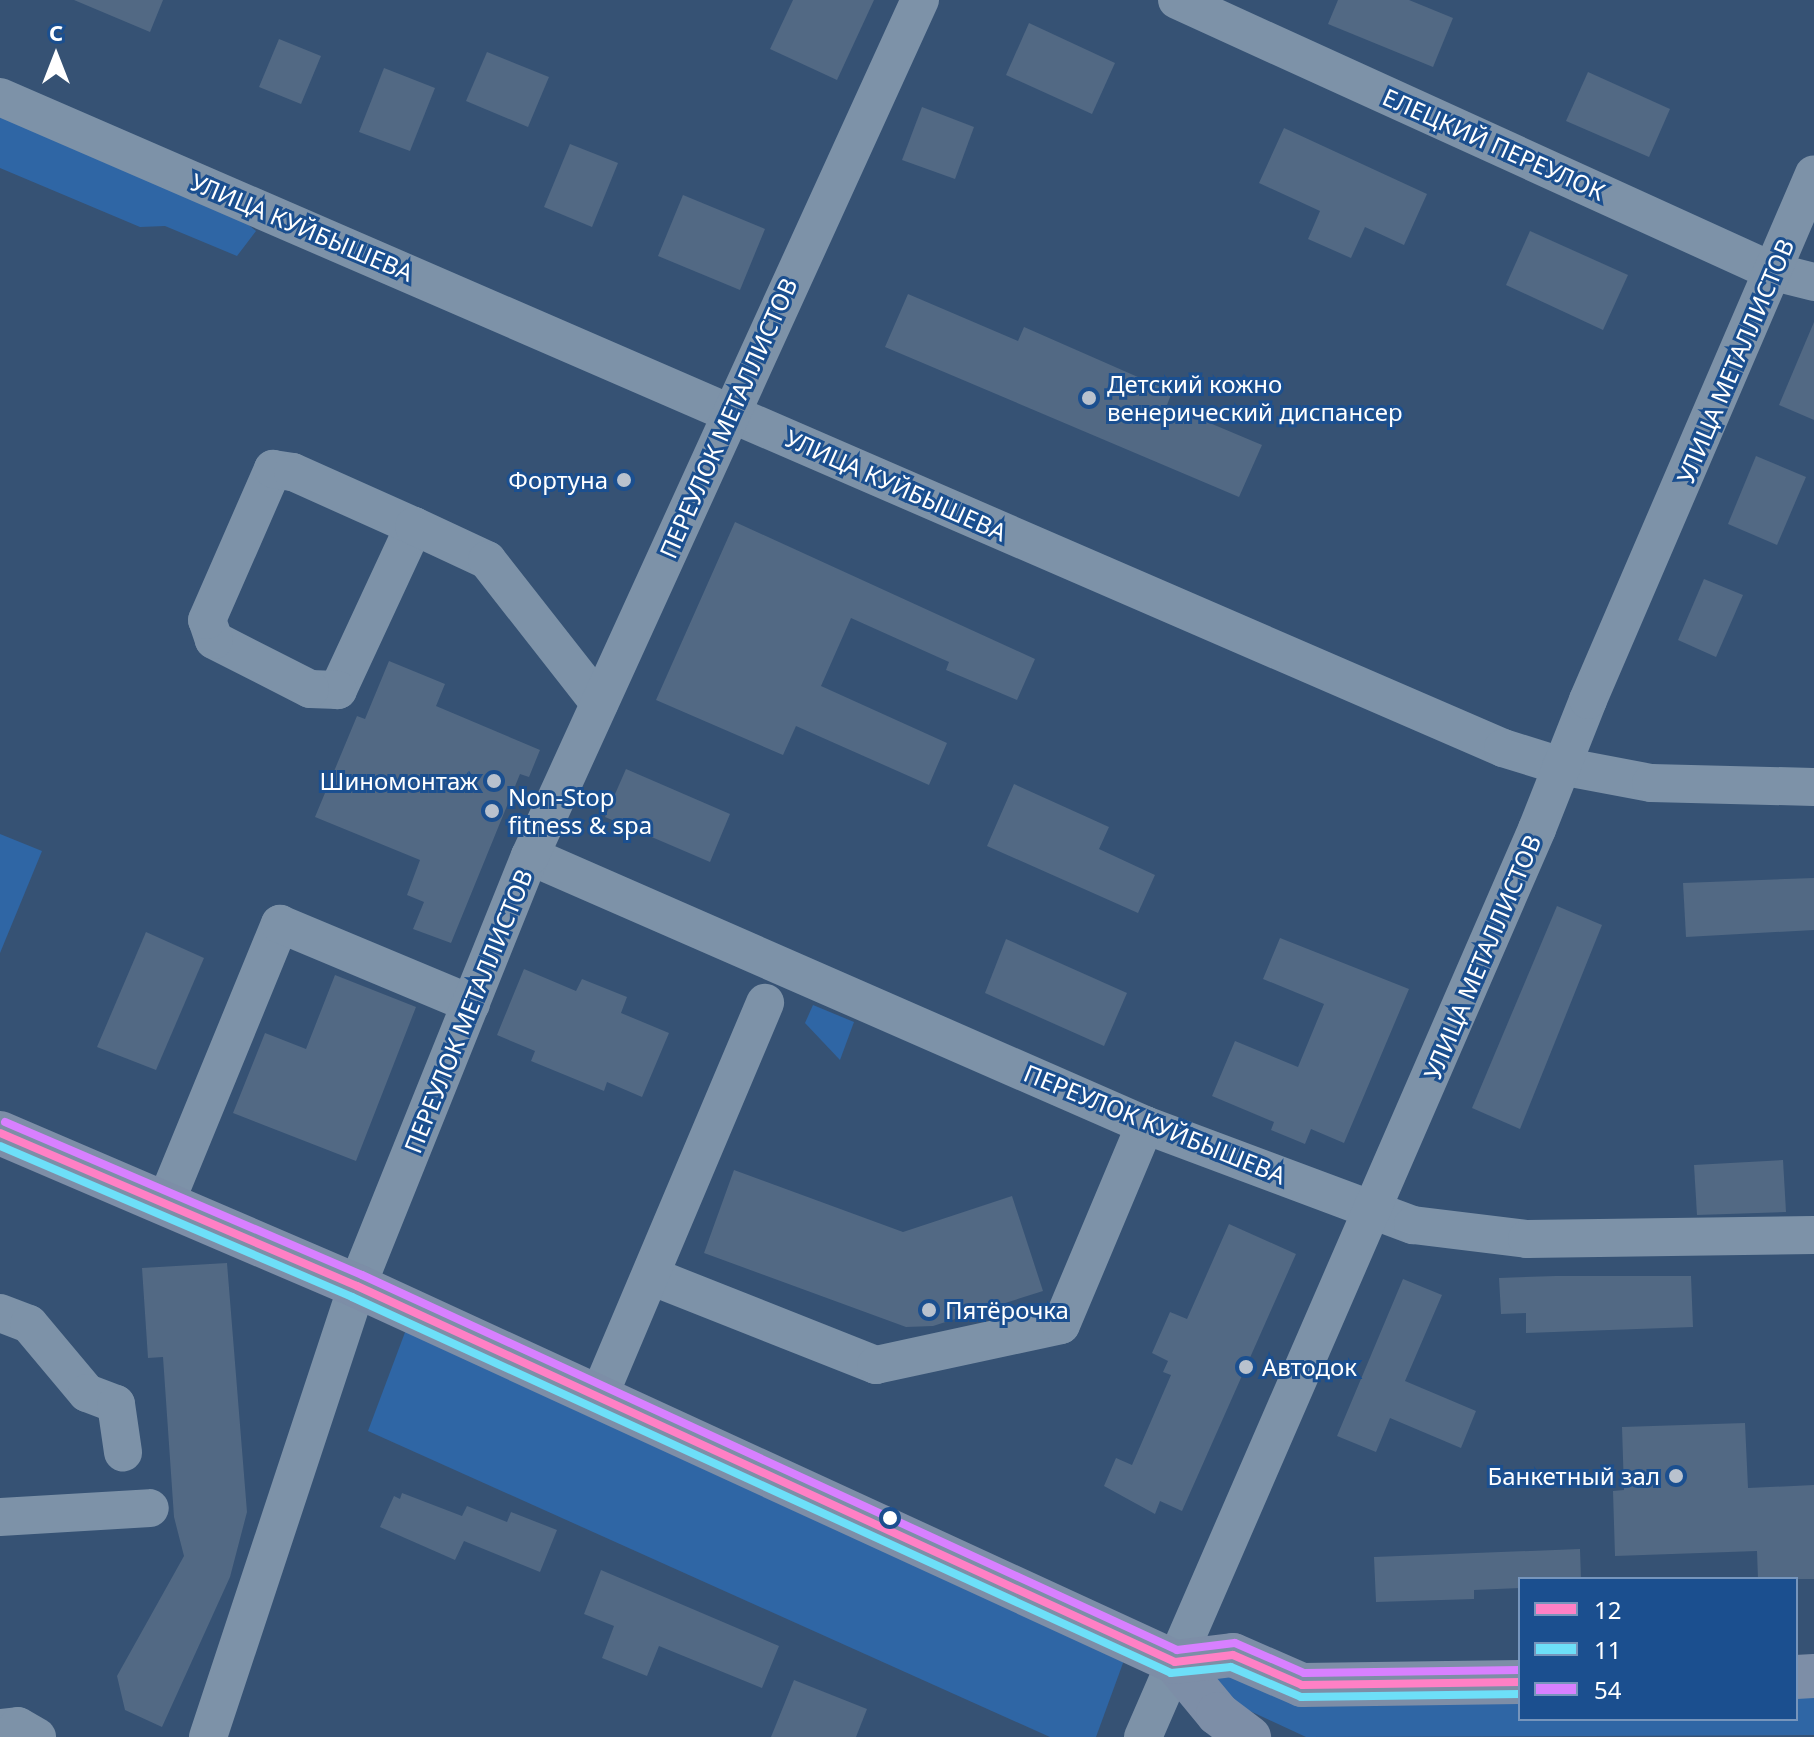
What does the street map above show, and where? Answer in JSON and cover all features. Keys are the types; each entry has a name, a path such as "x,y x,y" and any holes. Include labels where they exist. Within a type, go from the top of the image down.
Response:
{"main road":[{"path":"0,1133 357,1286 1175,1662 1218,1714 1249,1737"},
{"path":"1175,1662 1233,1655 1302,1685 1518,1682"}],"street":[{"name":"ПЕРЕУЛОК МЕТАЛЛИСТОВ","path":"208,1737 357,1286 530,856 730,411 920,0"},
{"name":"ЕЛЕЦКИЙ ПЕРЕУЛОК","path":"1177,0 1774,272 1814,282"},
{"name":"УЛИЦА КУЙБЫШЕВА","path":"0,97 1503,748 1561,766 1651,783 1814,787"},
{"name":"УЛИЦА МЕТАЛЛИСТОВ","path":"1143,1737 1372,1212 1814,174"},
{"path":"414,526 338,690 310,689 214,640 207,620 273,469 293,472 414,526 487,560 599,703"},
{"name":"ПЕРЕУЛОК КУЙБЫШЕВА","path":"530,856 1145,1125 1413,1225 1527,1239 1814,1235"},
{"path":"165,1204 280,924 471,1004"},
{"path":"599,1396 765,1003"},
{"path":"651,1276 876,1365 1061,1325 1145,1125"},
{"path":"0,1313 29,1324 87,1393 116,1404 123,1452"},
{"path":"0,1517 150,1508"},
{"path":"0,1728 18,1726 37,1737"}],"shaded area":[{"path":"0,114 234,213 256,231 237,256 165,226 140,227 0,168"},
{"path":"0,834 42,851 0,953"},
{"path":"813,1005 854,1022 840,1060 805,1023"},
{"path":"413,1311 1131,1641 1096,1737 1050,1737 368,1431"},
{"path":"1214,1674 1518,1703 1518,1721 1798,1721 1798,1697 1814,1697 1814,1735 1306,1737 1222,1698"}],"building":[{"path":"74,0 163,0 150,32"},
{"path":"793,0 874,0 837,80 770,49"},
{"path":"1338,0 1409,0 1453,18 1433,67 1328,24"},
{"path":"1029,23 1115,63 1092,114 1006,75"},
{"path":"279,39 321,56 301,104 259,87"},
{"path":"487,52 549,77 528,127 466,101"},
{"path":"384,68 435,88 410,151 359,132"},
{"path":"1588,72 1670,109 1649,157 1566,121"},
{"path":"922,107 974,127 955,179 902,160"},
{"path":"1284,128 1427,194 1404,245 1365,227 1351,258 1308,239 1320,211 1259,183"},
{"path":"570,144 618,163 592,227 544,207"},
{"path":"683,195 765,229 740,290 658,256"},
{"path":"1530,231 1628,275 1603,330 1506,285"},
{"path":"908,294 1018,341 1024,327 1172,392 1167,405 1262,445 1239,497 885,347"},
{"path":"1814,322 1814,420 1779,405"},
{"path":"1756,456 1806,477 1777,545 1728,524"},
{"path":"735,522 1035,659 1017,700 946,670 949,662 851,618 821,686 947,743 929,785 796,726 783,755 656,700"},
{"path":"1704,579 1743,595 1716,657 1678,640"},
{"path":"389,661 445,684 436,706 540,750 529,777 520,774 451,943 413,929 424,902 407,895 420,860 315,817 357,716 365,719"},
{"path":"626,769 730,814 710,862 605,817"},
{"path":"1014,784 1109,827 1099,849 1155,875 1138,913 987,846"},
{"path":"1814,878 1814,930 1686,937 1683,883"},
{"path":"1557,906 1602,925 1520,1129 1472,1108"},
{"path":"146,932 204,958 156,1070 97,1047"},
{"path":"1280,938 1409,989 1344,1143 1311,1129 1305,1144 1271,1130 1274,1122 1212,1096 1235,1041 1298,1067 1324,1004 1263,979"},
{"path":"1006,939 1127,993 1104,1046 985,993"},
{"path":"524,969 576,991 582,979 627,997 621,1013 669,1033 642,1097 607,1082 604,1091 531,1061 535,1051 497,1035"},
{"path":"335,975 416,1007 356,1161 233,1113 265,1033 306,1049"},
{"path":"1783,1160 1786,1212 1697,1215 1694,1165"},
{"path":"734,1170 903,1232 1012,1196 1043,1291 933,1326 906,1327 704,1253"},
{"path":"1229,1224 1296,1254 1182,1511 1160,1501 1155,1514 1104,1486 1116,1458 1132,1465 1171,1375 1163,1372 1168,1361 1152,1353 1170,1312 1187,1319"},
{"path":"227,1263 247,1512 230,1577 162,1727 125,1710 117,1676 184,1556 174,1517 163,1357 148,1358 142,1268"},
{"path":"1691,1276 1693,1327 1526,1333 1526,1313 1501,1314 1499,1278"},
{"path":"1403,1279 1442,1295 1405,1381 1476,1411 1461,1448 1390,1418 1376,1452 1337,1436"},
{"name":"Банкетный зал","path":"1745,1423 1748,1488 1814,1485 1814,1579 1758,1577 1757,1551 1615,1556 1613,1491 1624,1490 1622,1427"},
{"path":"402,1493 462,1516 467,1506 507,1522 511,1512 557,1530 540,1572 464,1541 455,1560 380,1527 394,1496 400,1499"},
{"path":"1580,1549 1581,1577 1518,1577 1518,1588 1474,1590 1474,1599 1376,1602 1374,1557"},
{"path":"601,1570 779,1646 762,1688 659,1646 647,1676 602,1658 614,1626 584,1614"},
{"path":"794,1680 867,1709 856,1737 771,1737"}],"transit line":[{"name":"54","path":"5,1122 362,1275 1177,1650 1235,1643 1304,1673 1518,1670"},
{"name":"12","path":"0,1133 357,1286 1175,1662 1233,1655 1302,1685 1518,1682"},
{"name":"11","path":"0,1146 352,1297 1171,1673 1231,1667 1301,1697 1518,1694"}],"place":[{"name":"Детский кожно венерический диспансер","path":"1089,398"},
{"name":"Фортуна","path":"624,480"},
{"name":"Шиномонтаж","path":"494,781"},
{"name":"Non-Stop fitness & spa","path":"492,811"},
{"name":"Пятёрочка","path":"929,1310"},
{"name":"Автодок","path":"1246,1367"},
{"name":"Банкетный зал","path":"1676,1476"}]}
